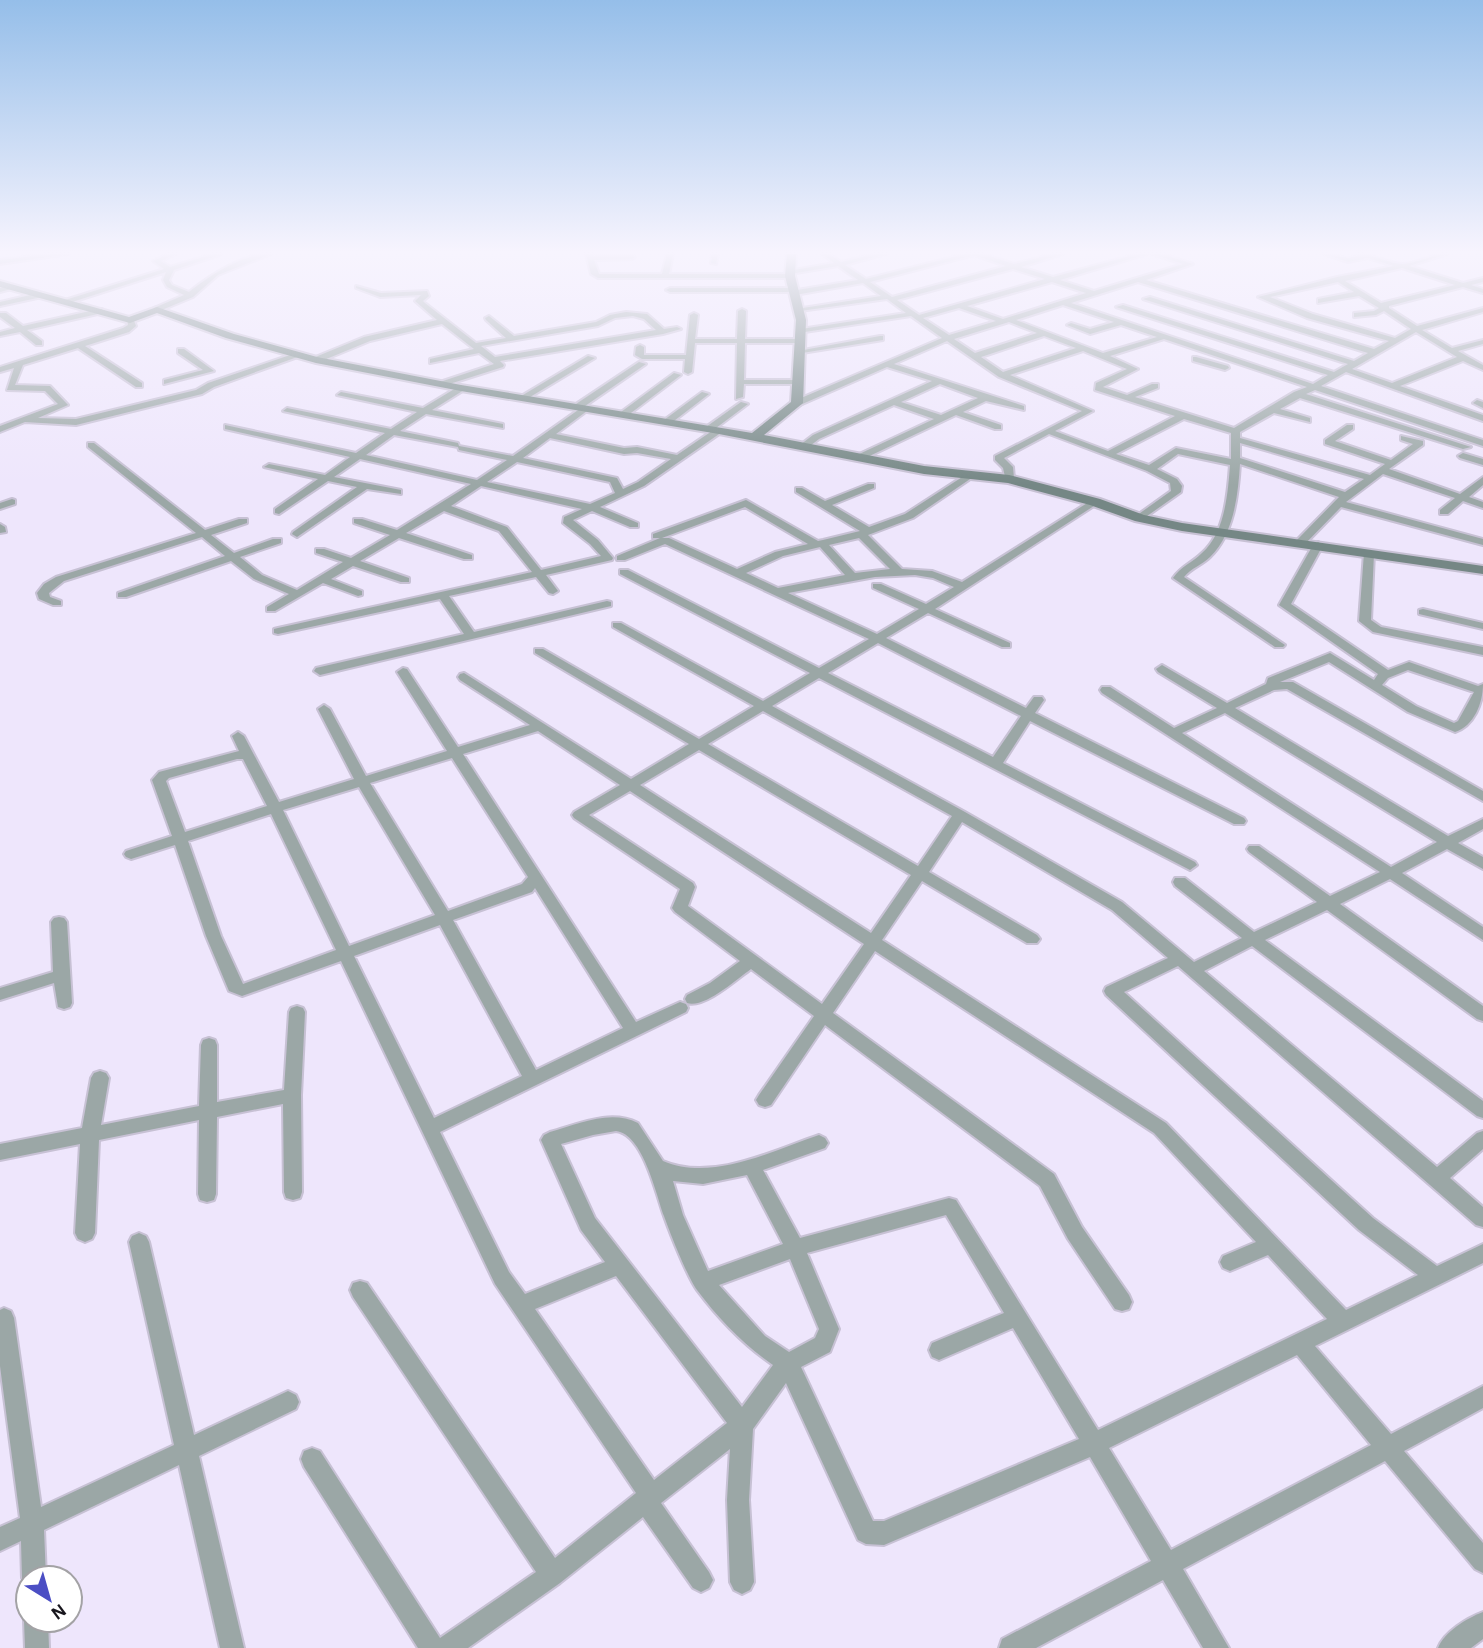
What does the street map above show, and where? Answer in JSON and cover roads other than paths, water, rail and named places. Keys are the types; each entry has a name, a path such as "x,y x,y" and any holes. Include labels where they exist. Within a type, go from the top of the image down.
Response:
{"street":[{"path":"24,331 39,343"},
{"path":"0,370 121,331"},
{"path":"216,331 316,360 461,388 624,414 858,458 1009,479 1095,502 1140,518 1182,527 1483,570"},
{"path":"316,360 367,339 402,331"},
{"path":"443,384 499,367 457,331"},
{"path":"503,331 511,338"},
{"path":"433,361 511,338 555,331"},
{"path":"607,331 619,340"},
{"path":"494,360 668,331"},
{"path":"688,372 692,331"},
{"path":"278,631 542,575 608,558 594,542 568,523 573,516 620,494 681,458 714,430 741,400 741,331"},
{"path":"797,403 801,331"},
{"path":"801,341 831,331"},
{"path":"868,331 888,344"},
{"path":"938,331 1002,374 1089,411 998,458 1008,467 1009,479"},
{"path":"753,438 797,403 905,355 971,331"},
{"path":"1039,331 1134,369 1097,387 1371,478"},
{"path":"1144,331 1480,446"},
{"path":"1192,331 1335,375"},
{"path":"1180,343 1240,331"},
{"path":"1247,331 1349,366 1392,386 1483,418"},
{"path":"1301,331 1374,352"},
{"path":"1362,331 1394,340"},
{"path":"1235,435 1298,393 1412,331"},
{"path":"1419,331 1483,368"},
{"path":"975,356 1045,333"},
{"path":"1103,356 1163,337"},
{"path":"691,341 880,338"},
{"path":"1450,351 1483,342"},
{"path":"79,345 98,362 111,366 139,385"},
{"path":"640,347 639,355 642,356 689,357"},
{"path":"1002,374 1084,348"},
{"path":"896,350 905,355"},
{"path":"181,351 211,371 229,378"},
{"path":"1185,363 1212,354"},
{"path":"26,420 76,422 199,392 229,378 299,355"},
{"path":"522,398 591,358"},
{"path":"1392,386 1462,358"},
{"path":"1196,359 1235,372"},
{"path":"885,364 1021,408"},
{"path":"271,609 443,507 515,459 642,365"},
{"path":"0,429 64,405 47,388 10,388 19,366"},
{"path":"167,382 211,371"},
{"path":"624,414 677,375"},
{"path":"803,447 816,437 940,381"},
{"path":"741,382 799,382"},
{"path":"1126,398 1155,386"},
{"path":"279,511 461,388"},
{"path":"1286,388 1480,446"},
{"path":"667,422 705,394"},
{"path":"341,395 500,426"},
{"path":"858,458 985,398"},
{"path":"894,402 943,419"},
{"path":"1271,409 1307,420"},
{"path":"287,411 614,480 620,494"},
{"path":"956,412 998,427"},
{"path":"1108,454 1183,416"},
{"path":"228,427 593,508 634,525"},
{"path":"1350,427 1328,442 1391,463"},
{"path":"1048,431 1150,469 1174,481 1177,486 1171,498 1140,518"},
{"path":"548,435 624,451 637,450 681,458"},
{"path":"1235,435 1236,462 1223,532 1208,555 1182,571 1178,578 1279,645"},
{"path":"1395,435 1483,462"},
{"path":"1300,543 1343,499 1420,443"},
{"path":"91,445 205,533 258,578 298,594"},
{"path":"1463,456 1480,446"},
{"path":"1150,469 1169,453 1176,451 1236,462 1343,499 1483,542"},
{"path":"269,467 398,492"},
{"path":"1382,470 1483,505"},
{"path":"736,574 779,554 865,532 909,516 970,475"},
{"path":"1444,512 1483,480"},
{"path":"297,534 366,485"},
{"path":"824,505 871,486"},
{"path":"799,490 865,532 900,573"},
{"path":"0,506 12,502"},
{"path":"1095,502 927,609 579,815 688,887 680,908 1048,1180 1075,1233 1122,1302"},
{"path":"621,558 661,538 746,503 820,543 854,578"},
{"path":"443,507 503,528 553,591"},
{"path":"57,603 45,599 43,593 48,586 60,579 243,521"},
{"path":"358,521 468,556"},
{"path":"645,531 877,638 1239,821"},
{"path":"122,595 277,541"},
{"path":"1272,686 1272,681 1330,657 1412,709 1455,728 1463,723 1482,690 1409,666 1403,667 1395,674 1384,675 1285,605 1318,545"},
{"path":"320,551 405,580"},
{"path":"1369,553 1365,621 1367,625 1377,630 1483,651"},
{"path":"624,572 1189,865"},
{"path":"775,592 900,573 932,574 963,586"},
{"path":"324,580 358,593"},
{"path":"877,586 1006,645"},
{"path":"443,594 470,635"},
{"path":"320,671 607,604"},
{"path":"1423,612 1483,626"},
{"path":"617,625 960,815 1117,906 1483,1219"},
{"path":"539,651 1032,939"},
{"path":"1162,669 1483,864"},
{"path":"403,672 633,1030"},
{"path":"1375,685 1384,675"},
{"path":"464,677 1160,1128 1343,1321"},
{"path":"1173,733 1272,686 1289,685 1483,797"},
{"path":"1106,690 1483,935"},
{"path":"995,764 1038,700"},
{"path":"324,709 362,781 445,919 532,1079"},
{"path":"131,854 541,726"},
{"path":"238,736 502,1278 701,1580"},
{"path":"248,755 237,755 160,778 212,938 235,987 242,990 344,956 527,888 536,878"},
{"path":"765,1100 960,815"},
{"path":"1435,1276 1366,1224 1112,991 1253,939 1391,873 1483,823"},
{"path":"1254,849 1483,1015"},
{"path":"1180,882 1483,1111"},
{"path":"59,922 64,1003"},
{"path":"429,1129 686,1003 716,987 751,961"},
{"path":"0,994 61,975"},
{"path":"293,1192 292,1095 297,1012"},
{"path":"207,1194 209,1045"},
{"path":"85,1233 90,1135 100,1078"},
{"path":"0,1152 292,1095"},
{"path":"742,1582 738,1500 742,1425 618,1265 583,1215 550,1140 611,1123 623,1123 639,1136 666,1187 673,1216 703,1282 758,1343 788,1363 866,1532 884,1533 1093,1444 1483,1253"},
{"path":"1437,1178 1483,1138"},
{"path":"656,1167 674,1176 696,1178 752,1166 819,1143"},
{"path":"447,1648 552,1575 742,1425 788,1363 823,1345 829,1329 795,1248 752,1166"},
{"path":"703,1282 795,1248 949,1206 1217,1648"},
{"path":"139,1242 232,1648"},
{"path":"1230,1262 1270,1245"},
{"path":"521,1305 618,1265"},
{"path":"360,1290 552,1575"},
{"path":"939,1350 1017,1317"},
{"path":"4,1318 32,1524 33,1564"},
{"path":"1299,1342 1483,1561"},
{"path":"1011,1648 1483,1397"},
{"path":"0,1539 288,1402"},
{"path":"312,1459 432,1648"},
{"path":"1450,1648 1483,1624"}]}
